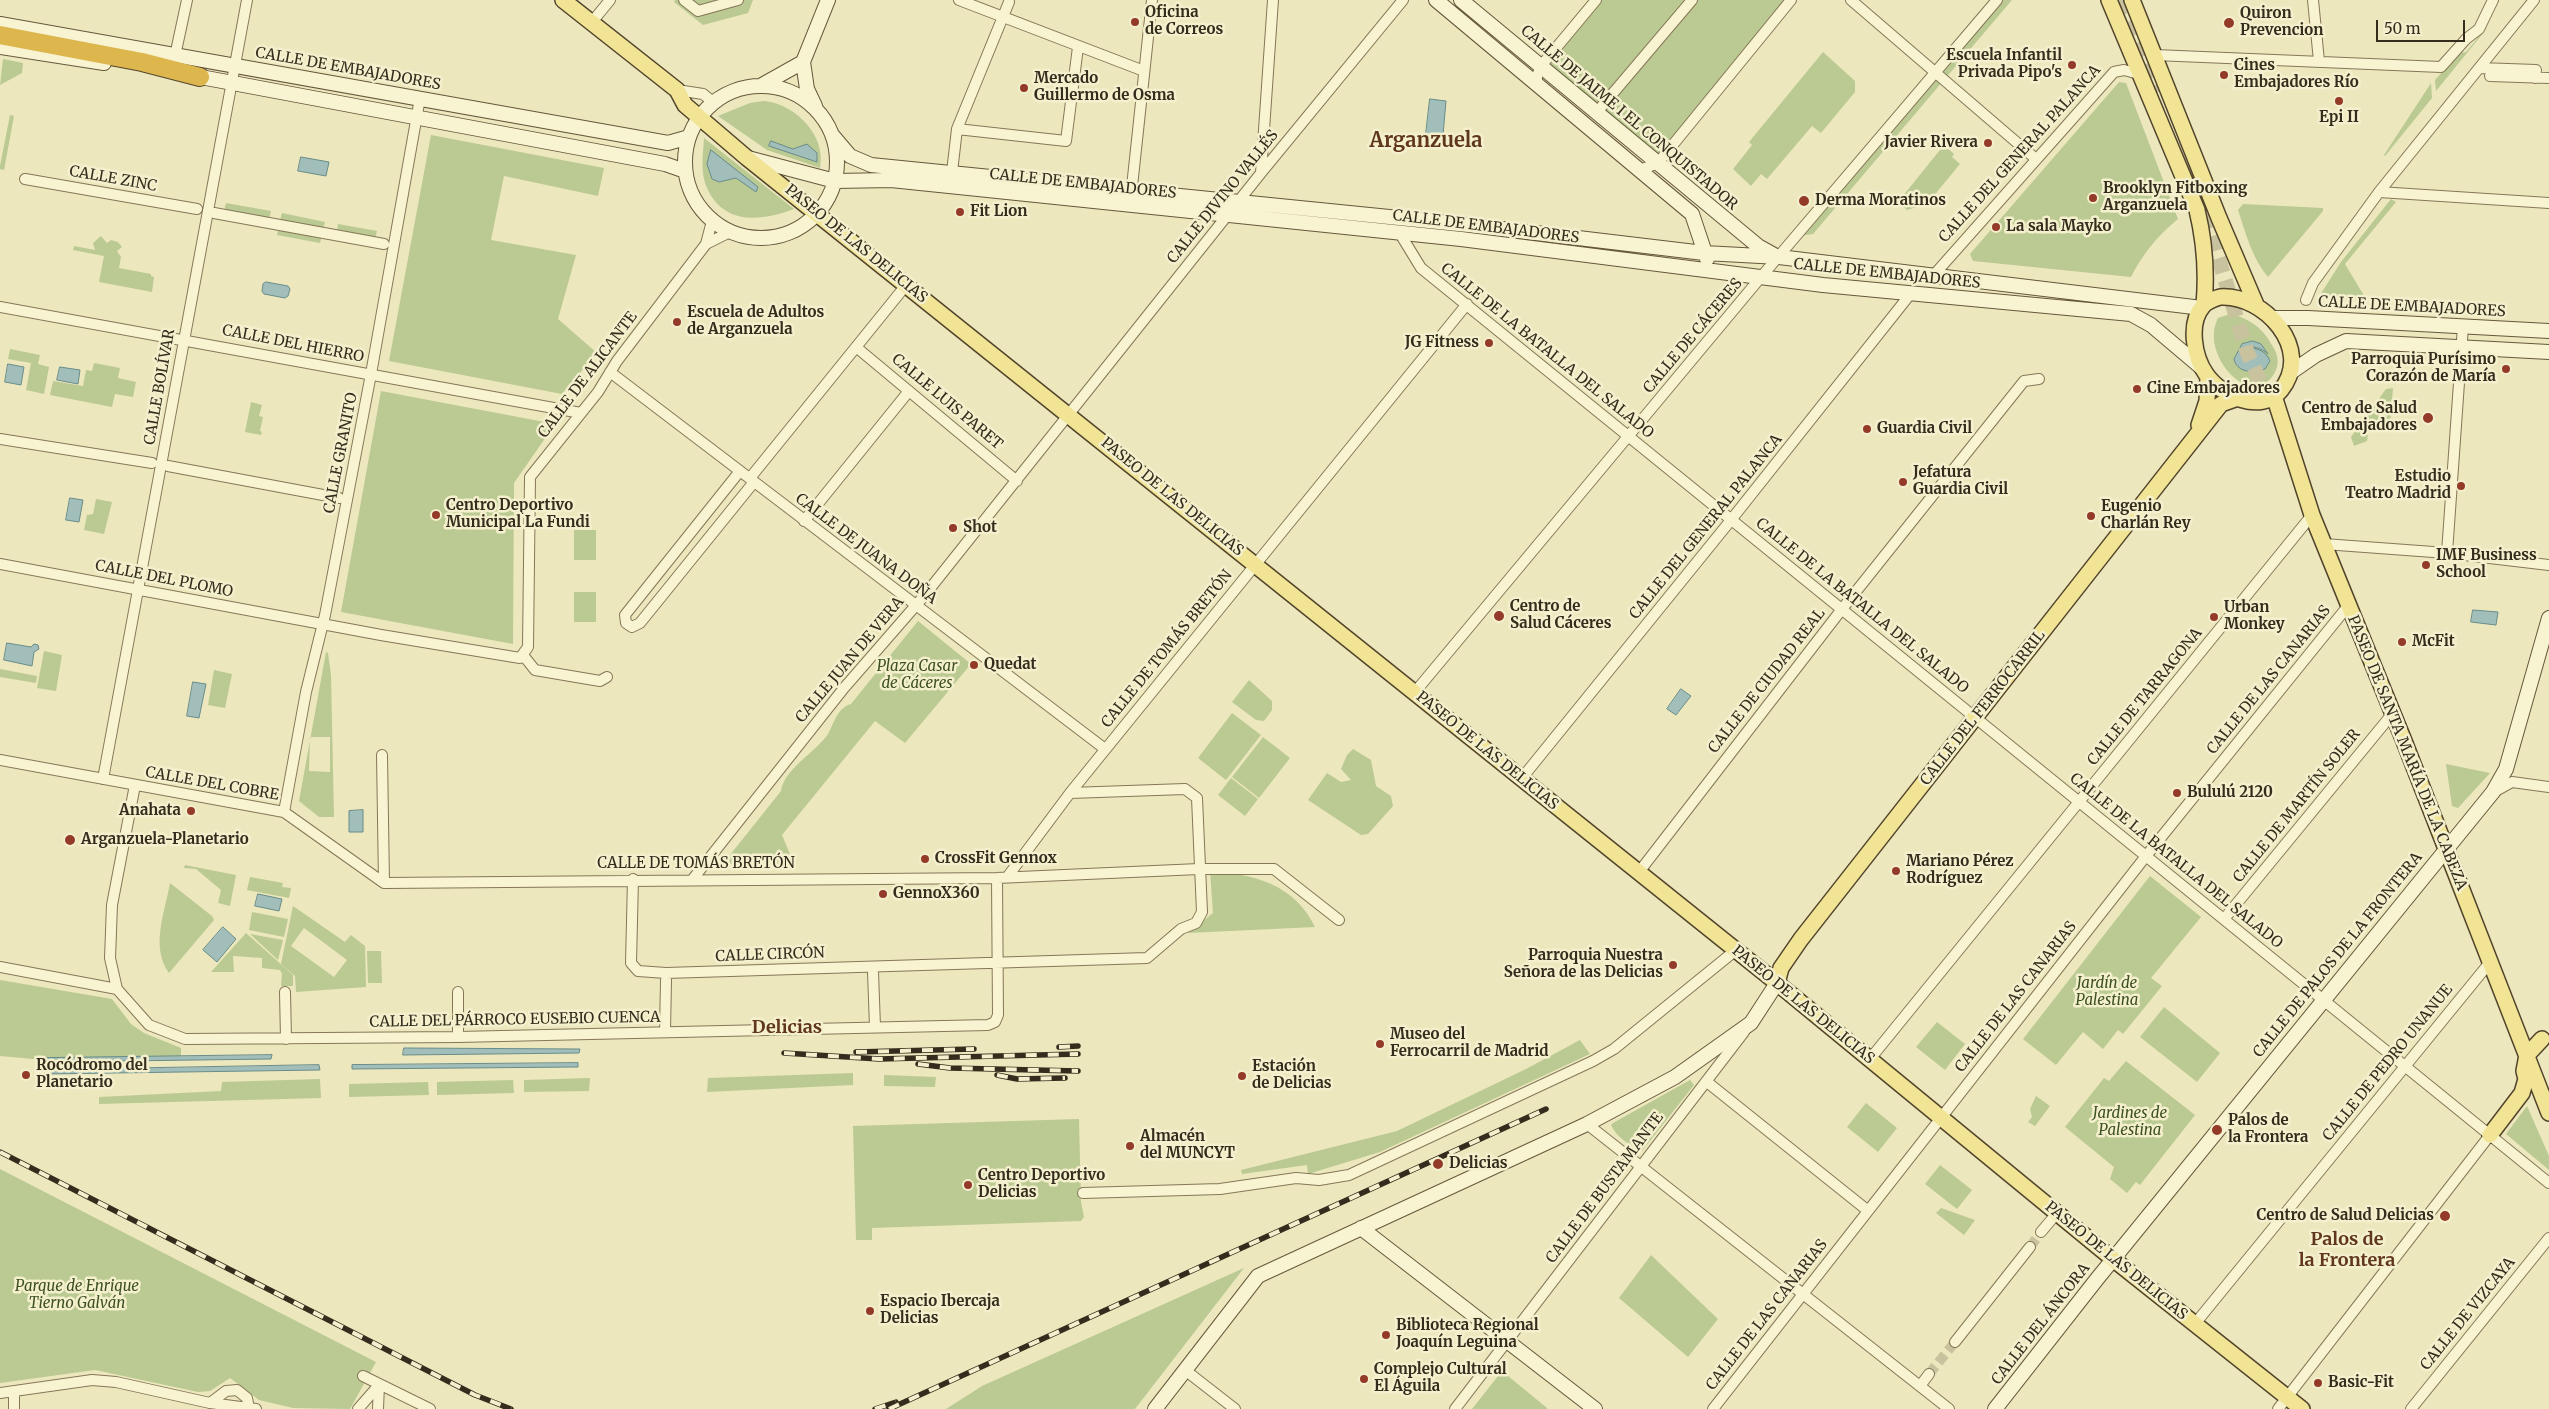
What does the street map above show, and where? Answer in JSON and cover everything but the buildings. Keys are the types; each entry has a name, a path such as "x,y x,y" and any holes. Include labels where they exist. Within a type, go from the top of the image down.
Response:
{"highway":[{"path":"0,35 142,62 200,77"}],"main road":[{"name":"PASEO DE LAS DELICIAS","path":"564,0 677,90 686,105 747,158 1777,983 2194,1324 2282,1403 2302,1409"},
{"path":"816,109 807,89 803,62 828,0"},
{"path":"1436,0 1692,214 1700,234 1704,253 1710,264 1729,272"},
{"name":"CALLE DE JAIME I EL CONQUISTADOR","path":"1462,0 1758,246 1779,257"},
{"path":"2109,0 2197,210 2204,238 2207,271 2203,306 2197,320 2195,335 2196,352 2206,373 2223,390 2238,398 2259,402 2274,396 2280,391 2290,373 2316,355 2346,341 2549,352"},
{"path":"2132,0 2219,218 2257,307"},
{"name":"CALLE DE EMBAJADORES","path":"0,24 668,143 689,137"},
{"path":"0,47 200,77 416,119 665,164 685,171"},
{"path":"803,62 762,85 736,90 713,102 699,116 689,137 685,153 685,171 695,201 712,221 730,232 758,238 786,234 803,226 818,213 835,182 837,151 833,136"},
{"path":"762,85 782,88 801,97 816,109"},
{"name":"CALLE DE EMBAJADORES","path":"816,109 833,136 850,156 872,165 1469,225 1704,253 1779,257 2203,306"},
{"name":"CALLE DE EMBAJADORES","path":"747,158 835,182 891,180 1399,232 1761,277 2131,314 2151,325 2206,373"},
{"path":"2203,306 2226,297 2240,299 2257,307 2273,318 2289,345 2290,373"},
{"name":"CALLE DE EMBAJADORES","path":"2273,318 2308,318 2549,331"},
{"name":"CALLE DEL FERROCARRIL","path":"2196,436 2207,401 2206,373"},
{"name":"PASEO DE SANTA MARÍA DE LA CABEZA","path":"2274,396 2312,515 2393,713 2445,850 2491,960 2548,1110"},
{"name":"CALLE DEL FERROCARRIL","path":"1777,983 1781,968 1800,940 2221,404 2238,398"},
{"name":"CALLE DE PALOS DE LA FRONTERA","path":"2113,1259 2493,792 2506,768 2549,618"},
{"name":"CALLE DE BUSTAMANTE","path":"1751,1023 1777,983"},
{"path":"1155,1409 1258,1276 1587,1124 1675,1077 1751,1023"},
{"path":"2519,1034 2534,1041 2546,1038"},
{"path":"2490,1135 2522,1093 2526,1084 2524,1072 2527,1055 2546,1038"},
{"path":"1361,1228 1595,1409"},
{"name":"CALLE DEL ÁNCORA","path":"1995,1409 2113,1259"}],"street":[{"path":"175,56 187,0"},
{"name":"CALLE BOLÍVAR","path":"103,779 247,0"},
{"path":"592,22 610,0"},
{"path":"684,0 698,11 738,0"},
{"path":"958,0 1144,71"},
{"path":"1129,205 1152,0"},
{"path":"1260,174 1273,0"},
{"name":"CALLE DIVINO VALLÉS","path":"1069,415 1260,174 1404,0"},
{"path":"1537,84 1537,76 1541,66 1596,0"},
{"path":"1597,112 1692,0"},
{"path":"1640,170 1658,163 1791,0"},
{"path":"1851,0 2036,159"},
{"name":"CALLE DE CÁCERES","path":"1414,692 1761,277 1997,0"},
{"path":"2313,0 2319,61"},
{"path":"2155,55 2441,68 2466,39 2479,29 2493,0"},
{"path":"2306,300 2313,283 2378,192 2534,0"},
{"path":"952,172 957,129 1009,2"},
{"path":"957,129 1066,142 1078,46"},
{"path":"2480,68 2536,70 2536,78"},
{"name":"CALLE DEL GENERAL PALANCA","path":"1933,276 2114,72 2124,70 2139,74"},
{"path":"2490,76 2549,78"},
{"name":"PASEO DE LAS DELICIAS","path":"677,90 703,94 713,102"},
{"name":"CALLE GRANITO","path":"284,812 306,692 324,624 372,374 420,98"},
{"name":"CALLE ZINC","path":"25,179 196,209"},
{"path":"2378,192 2549,203"},
{"path":"214,213 384,244"},
{"name":"CALLE DE ALICANTE","path":"523,655 528,648 530,477 598,392 610,372 706,244 712,221"},
{"name":"CALLE DE ALICANTE","path":"706,244 730,232"},
{"name":"CALLE DE LA BATALLA DEL SALADO","path":"1399,232 1421,268 2549,1183"},
{"path":"740,471 626,615 626,623 632,627 638,626 906,284"},
{"name":"CALLE DEL GENERAL PALANCA","path":"1522,778 1732,520 1912,292"},
{"name":"CALLE DE TOMÁS BRETÓN","path":"1008,876 1105,749 1467,304"},
{"name":"CALLE DEL HIERRO","path":"0,307 184,339 581,413"},
{"path":"2447,553 2463,326"},
{"name":"CALLE LUIS PARET","path":"856,347 1017,481"},
{"name":"CALLE DE JUANA DOÑA","path":"610,372 804,522 1105,749"},
{"name":"CALLE DE CIUDAD REAL","path":"1639,872 1842,609 2024,381 2038,379"},
{"path":"804,522 910,390"},
{"name":"CALLE JUAN DE VERA","path":"692,880 844,688 915,606 1069,415"},
{"path":"0,439 152,463"},
{"path":"168,466 339,498"},
{"name":"CALLE DE TARRAGONA","path":"1870,1059 2312,515"},
{"path":"2324,544 2447,553 2549,565"},
{"name":"CALLE DEL PLOMO","path":"0,564 517,659 523,655"},
{"name":"CALLE DE LAS CANARIAS","path":"1714,1409 1802,1293 2146,856 2348,606"},
{"path":"523,655 535,670 600,681 607,677"},
{"name":"CALLE DE MARTÍN SOLER","path":"2224,918 2393,713"},
{"path":"382,755 384,883"},
{"name":"CALLE DEL COBRE","path":"0,760 284,812 384,883"},
{"path":"2493,792 2512,782 2549,787"},
{"name":"CALLE DEL PÁRROCO EUSEBIO CUENCA","path":"134,785 112,905 110,958 117,989 149,1025 185,1039 458,1037 992,1024 998,1015 997,878"},
{"name":"CALLE CIRCÓN","path":"633,880 631,964 638,971 666,972 1147,958 1181,929 1196,923 1202,912 1197,798 1186,789 1070,793"},
{"name":"CALLE DE TOMÁS BRETÓN","path":"384,883 997,878 1008,876 1199,869 1274,869 1339,920"},
{"path":"1083,1193 1220,1189 1296,1178 1319,1180 1349,1174 1614,1049 1736,950"},
{"name":"CALLE DE PEDRO UNANUE","path":"2194,1324 2491,960"},
{"path":"0,967 117,989"},
{"path":"873,972 875,1027"},
{"path":"665,1032 666,980"},
{"path":"285,992 286,1039"},
{"path":"458,992 458,1037"},
{"name":"CALLE DE BUSTAMANTE","path":"1454,1409 1751,1023"},
{"path":"1706,1082 1868,1210"},
{"path":"1587,1124 1949,1409"},
{"path":"2282,1403 2490,1135"},
{"path":"2041,1232 2057,1213"},
{"name":"CALLE DE VIZCAYA","path":"2411,1409 2549,1238"},
{"path":"1954,1342 2030,1247"},
{"path":"1185,1370 1235,1409"},
{"path":"1920,1386 1929,1374"},
{"path":"363,1376 379,1386 430,1409"},
{"path":"0,1394 92,1380 116,1382 212,1406 251,1409 242,1393 232,1389 219,1395 212,1406"},
{"path":"358,1409 379,1386"},
{"path":"378,1409 379,1386"},
{"path":"14,1392 14,1409"}],"green space":[{"path":"675,0 753,0 748,13 703,25 674,2"},
{"path":"1596,0 1791,0 1658,163 1541,66"},
{"path":"1989,0 2012,0 1813,234 1787,238"},
{"path":"2488,26 2436,91 2435,80 2459,53 2466,52"},
{"path":"1823,52 1855,81 1855,92 1821,133 1812,126 1767,179 1761,174 1751,186 1733,169 1752,145 1749,142"},
{"path":"3,59 23,63 22,73 0,85"},
{"path":"2119,82 2126,83 2178,219 2151,246 2131,277 1973,261 1970,254"},
{"path":"2431,83 2432,98 2385,156 2384,155"},
{"path":"763,101 775,103 786,108 797,114 806,123 818,144 821,156 820,168 767,150 718,116 750,103"},
{"path":"10,115 14,116 4,170 0,169 0,166"},
{"path":"431,135 604,168 598,196 504,176 491,240 576,255 558,319 597,353 562,394 389,361"},
{"path":"704,138 794,209 757,218 734,215 723,209 714,200 703,176"},
{"path":"1944,145 1954,154 1952,157 1960,164 1927,204 1907,210 1898,202"},
{"path":"2391,199 2396,202 2345,264 2366,299 2320,295 2341,262"},
{"path":"226,203 271,211 269,220 224,211"},
{"path":"2243,204 2323,208 2323,211 2268,277 2262,270 2247,237 2238,210"},
{"path":"282,213 325,222 323,230 280,221"},
{"path":"338,224 377,231 375,239 337,232"},
{"path":"279,227 322,235 320,243 277,235"},
{"path":"101,236 107,243 111,240 118,242 122,247 117,251 121,257 119,268 151,274 154,277 152,292 99,282 104,256 73,250 74,246 95,250 93,243"},
{"path":"2230,314 2248,320 2258,327 2275,350 2278,361 2276,370 2264,384 2253,386 2241,382 2230,374 2221,362 2216,348 2214,333 2218,318"},
{"path":"10,349 40,355 38,364 49,367 44,394 26,390 31,363 8,359"},
{"path":"94,363 120,368 118,378 136,382 133,397 115,394 112,407 50,395 53,381 83,386 86,370 92,371"},
{"path":"2393,388 2390,426 2369,426 2367,441 2354,446 2351,437 2386,389"},
{"name":"Centro Deportivo Municipal La Fundi","path":"381,391 555,424 514,483 513,644 341,612"},
{"path":"251,402 262,405 259,416 263,417 261,435 245,432"},
{"path":"96,499 112,502 104,534 84,530 87,515 93,514"},
{"path":"574,530 596,530 596,560 574,560"},
{"path":"574,592 596,592 596,622 574,622"},
{"name":"Plaza Casar de Cáceres","path":"918,621 971,664 905,743 875,721 782,835 794,864 727,864 726,860 781,791 788,775 823,741 843,708 851,704"},
{"path":"44,651 62,655 56,691 37,688"},
{"path":"326,652 328,653 331,675 334,817 319,817 299,801 310,741 309,771 330,772 330,737 311,737"},
{"path":"0,669 37,676 36,683 0,677"},
{"path":"214,670 232,674 225,708 208,705"},
{"path":"1249,680 1272,701 1272,710 1264,721 1256,720 1232,702"},
{"path":"1232,713 1261,735 1226,780 1198,758"},
{"path":"1263,737 1290,758 1259,798 1232,777"},
{"path":"1353,749 1371,760 1376,786 1391,796 1393,806 1368,834 1361,835 1308,800 1327,773 1341,782 1351,780 1341,769 1347,755"},
{"path":"2446,764 2490,773 2458,808 2452,806"},
{"path":"1231,778 1258,799 1245,816 1218,795"},
{"path":"185,865 236,875 230,906 218,903 221,890 196,869 184,868"},
{"path":"1210,871 1242,875 1271,884 1284,891 1296,901 1306,912 1315,927 1188,933 1213,913"},
{"name":"Jardín de Palestina","path":"2150,876 2201,917 2151,978 2162,986 2123,1034 2118,1030 2103,1049 2083,1032 2056,1065 2023,1039"},
{"path":"250,877 283,883 282,887 291,888 289,898 247,890"},
{"path":"170,883 212,916 214,920 169,973 163,963 160,952 160,929"},
{"path":"293,906 345,942 351,935 365,946 366,987 296,992 295,976 281,964","holes":["304,928 347,960 334,977 291,946"]},
{"path":"252,912 288,919 284,937 249,930"},
{"path":"246,933 293,975 293,986 281,986 282,974 280,970 262,968 262,958 233,956 234,972 211,972"},
{"path":"250,934 283,940 278,960"},
{"path":"367,951 381,951 382,983 368,983"},
{"path":"0,980 112,999 131,1024 144,1033 181,1048 181,1060 44,1060 0,1056"},
{"path":"2164,1007 2220,1053 2197,1082 2140,1037"},
{"path":"1937,1022 1965,1044 1945,1070 1916,1047"},
{"path":"1580,1040 1590,1054 1380,1152 1308,1174 1307,1165 1242,1174 1241,1170 1397,1131 1526,1069"},
{"name":"Jardines de Palestina","path":"2126,1061 2195,1115 2140,1185 2136,1182 2127,1193 2110,1179 2114,1167 2065,1127 2104,1078 2109,1081"},
{"path":"853,1073 853,1085 707,1092 708,1078"},
{"path":"884,1075 936,1077 935,1087 884,1086"},
{"path":"590,1078 589,1091 524,1092 524,1080"},
{"path":"320,1079 321,1098 99,1104 99,1097 221,1091 222,1082"},
{"path":"513,1080 514,1093 437,1095 437,1082"},
{"path":"1690,1080 1694,1085 1642,1151 1624,1141 1613,1129 1611,1125 1613,1123"},
{"path":"428,1082 429,1095 349,1097 349,1084"},
{"path":"2036,1096 2050,1106 2035,1126 2028,1122 2032,1117 2030,1109"},
{"path":"1866,1103 1897,1128 1878,1152 1847,1127"},
{"path":"2527,1106 2549,1156 2549,1170 2506,1134"},
{"name":"Centro Deportivo Delicias","path":"1079,1119 1081,1202 1084,1217 1081,1221 872,1228 872,1240 856,1240 853,1126"},
{"path":"1940,1165 1972,1190 1957,1209 1925,1184"},
{"name":"Parque de Enrique Tierno Galván","path":"0,1169 376,1362 350,1409 293,1408 259,1400 230,1378 210,1391 198,1392 95,1370 0,1383"},
{"path":"1941,1208 1975,1220 1964,1235 1936,1213"},
{"path":"1651,1255 1718,1319 1688,1357 1619,1298"},
{"path":"1244,1268 1135,1409 946,1409 982,1386"},
{"path":"1502,1371 1547,1408 1547,1409 1472,1409"}],"water":[{"path":"1430,99 1446,101 1443,135 1426,134"},
{"path":"771,141 793,149 807,144 817,153 817,162 769,146"},
{"path":"711,150 758,187 756,192 736,178 719,182 712,179 707,164"},
{"path":"301,157 329,162 326,176 298,171"},
{"path":"266,282 288,286 290,289 288,296 285,298 264,294 262,291 263,284"},
{"path":"2253,341 2261,344 2268,354 2257,348 2244,348 2260,350 2266,354 2270,361 2265,369 2246,371 2238,367 2234,359 2242,344"},
{"path":"8,364 24,367 21,385 5,382"},
{"path":"60,367 80,370 78,384 57,380"},
{"path":"70,498 83,500 79,522 66,520"},
{"path":"2473,610 2498,612 2496,625 2471,622"},
{"path":"7,643 31,647 34,644 38,645 39,649 34,652 32,666 4,660"},
{"path":"193,682 206,684 199,718 187,716"},
{"path":"1681,689 1691,696 1676,715 1667,709"},
{"path":"363,810 363,832 349,832 349,811"},
{"path":"258,894 282,899 279,911 255,906"},
{"path":"223,927 236,939 217,962 203,950"},
{"path":"404,1048 580,1049 579,1053 403,1055"},
{"path":"272,1055 271,1059 46,1062 46,1058"},
{"path":"578,1063 578,1067 352,1069 352,1065"},
{"path":"319,1065 320,1070 45,1074 45,1070"}],"tunnel":[{"path":"2120,0 2156,93"},
{"path":"2203,215 2216,250 2247,352 2273,410"},
{"path":"2030,1247 2041,1232"},
{"path":"1929,1374 1955,1342"}],"railway":[{"path":"1059,1047 1078,1046"},
{"path":"856,1052 974,1049"},
{"path":"784,1053 879,1059 1078,1054"},
{"path":"918,1064 950,1068 1078,1071"},
{"path":"997,1075 1017,1079 1065,1078"},
{"path":"889,1409 1546,1109"},
{"path":"0,1152 475,1395 511,1409"},
{"path":"875,1409 896,1402"}],"place":[{"name":"Oficina de Correos","path":"1135,22"},
{"name":"Quiron Prevencion","path":"2229,23"},
{"name":"Escuela Infantil Privada Pipo's","path":"2072,65"},
{"name":"Cines Embajadores Río","path":"2224,75"},
{"name":"Mercado Guillermo de Osma","path":"1024,88"},
{"name":"Epi II","path":"2339,101"},
{"name":"Javier Rivera","path":"1988,143"},
{"name":"Brooklyn Fitboxing Arganzuela","path":"2093,198"},
{"name":"Derma Moratinos","path":"1804,201"},
{"name":"Fit Lion","path":"960,212"},
{"name":"La sala Mayko","path":"1996,227"},
{"name":"Escuela de Adultos de Arganzuela","path":"677,322"},
{"name":"JG Fitness","path":"1489,343"},
{"name":"Parroquia Purísimo Corazón de María","path":"2506,369"},
{"name":"Cine Embajadores","path":"2137,389"},
{"name":"Centro de Salud Embajadores","path":"2428,418"},
{"name":"Guardia Civil","path":"1867,429"},
{"name":"Jefatura Guardia Civil","path":"1903,482"},
{"name":"Estudio Teatro Madrid","path":"2461,486"},
{"name":"Centro Deportivo Municipal La Fundi","path":"436,515"},
{"name":"Eugenio Charlán Rey","path":"2091,516"},
{"name":"Shot","path":"953,528"},
{"name":"IMF Business School","path":"2426,565"},
{"name":"Centro de Salud Cáceres","path":"1499,616"},
{"name":"Urban Monkey","path":"2214,617"},
{"name":"McFit","path":"2402,642"},
{"name":"Quedat","path":"974,665"},
{"name":"Bululú 2120","path":"2177,793"},
{"name":"Anahata","path":"191,811"},
{"name":"Arganzuela-Planetario","path":"70,840"},
{"name":"CrossFit Gennox","path":"925,859"},
{"name":"Mariano Pérez Rodríguez","path":"1896,871"},
{"name":"GennoX360","path":"883,894"},
{"name":"Parroquia Nuestra Señora de las Delicias","path":"1673,965"},
{"name":"Museo del Ferrocarril de Madrid","path":"1380,1044"},
{"name":"Rocódromo del Planetario","path":"26,1075"},
{"name":"Estación de Delicias","path":"1242,1076"},
{"name":"Palos de la Frontera","path":"2217,1130"},
{"name":"Almacén del MUNCYT","path":"1130,1146"},
{"name":"Delicias","path":"1438,1164"},
{"name":"Centro Deportivo Delicias","path":"968,1185"},
{"name":"Centro de Salud Delicias","path":"2445,1216"},
{"name":"Espacio Ibercaja Delicias","path":"870,1311"},
{"name":"Biblioteca Regional Joaquín Leguina","path":"1386,1335"},
{"name":"Complejo Cultural El Águila","path":"1364,1379"},
{"name":"Basic-Fit","path":"2318,1383"}],"district":[{"name":"Arganzuela","path":"1426,141"},
{"name":"Delicias","path":"787,1028"},
{"name":"Palos de la Frontera","path":"2347,1250"}]}
